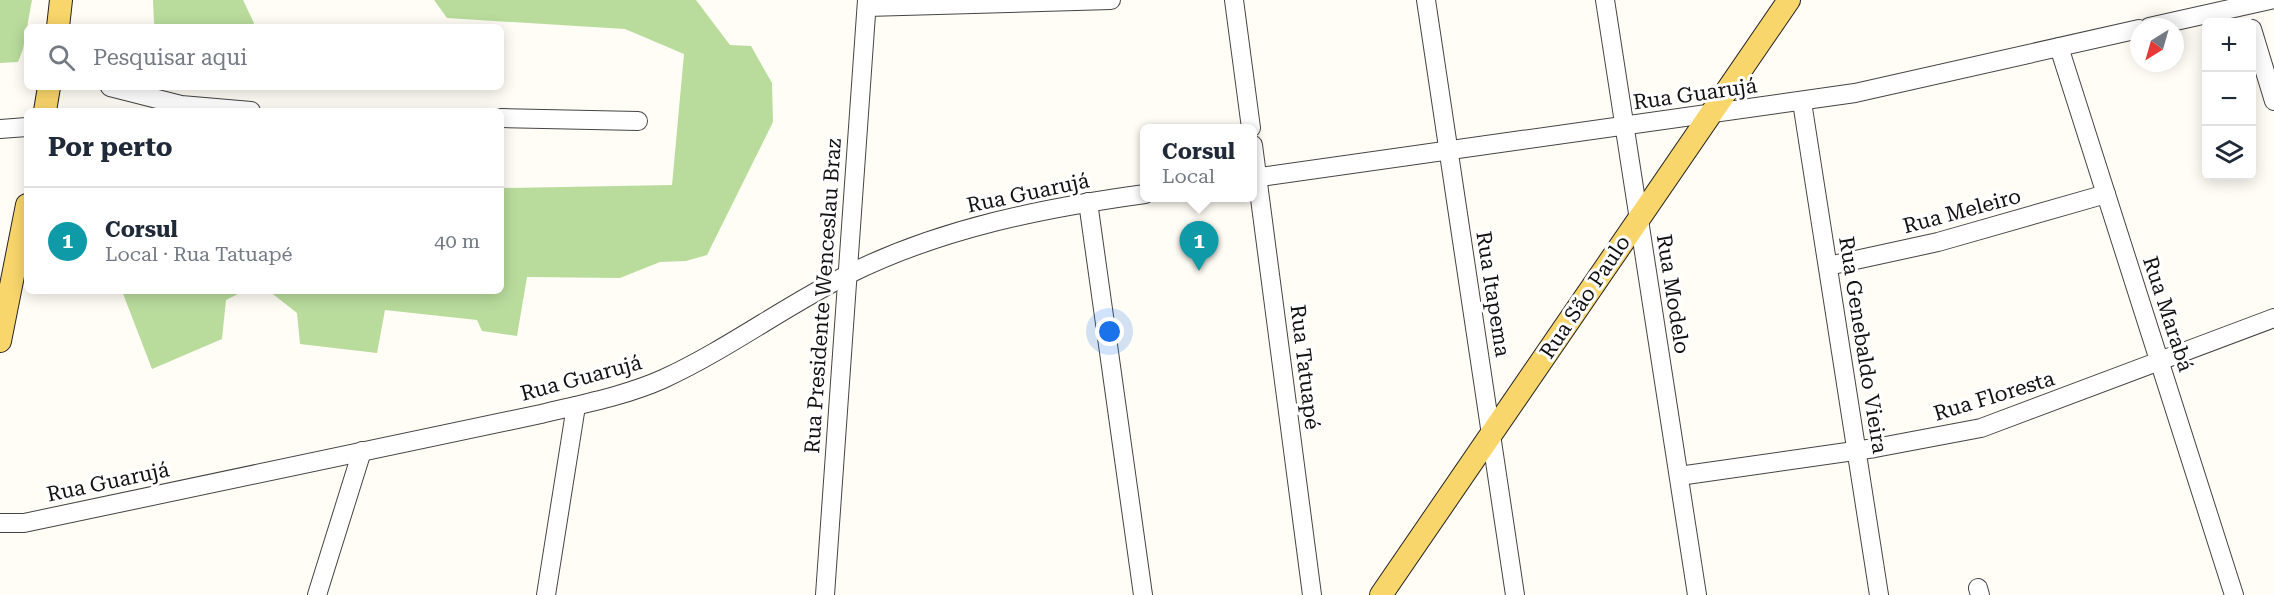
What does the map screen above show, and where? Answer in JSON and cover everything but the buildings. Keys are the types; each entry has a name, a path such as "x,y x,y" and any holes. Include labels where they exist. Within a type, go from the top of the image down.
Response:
{"main road":[{"path":"58,24 61,0"},
{"name":"Rua São Paulo","path":"1381,595 1789,0"},
{"path":"46,108 48,90"},
{"path":"0,341 24,220"}],"street":[{"path":"867,4 1111,0"},
{"path":"1234,0 1250,124"},
{"name":"Rua Itapema","path":"1426,0 1515,595"},
{"name":"Rua Modelo","path":"1605,0 1697,595"},
{"path":"2184,21 2246,9 2270,0"},
{"name":"Rua Presidente Wenceslau Braz","path":"825,595 867,4"},
{"name":"Rua Guarujá","path":"1257,178 1802,102 1876,89 2130,31"},
{"path":"2256,42 2274,101"},
{"name":"Rua Marabá","path":"2059,47 2234,595"},
{"path":"117,90 151,105 216,108"},
{"name":"Rua Genebaldo Vieira","path":"1802,102 1880,595"},
{"path":"504,118 638,121"},
{"path":"0,129 24,127"},
{"name":"Rua Tatuapé","path":"1257,193 1312,595"},
{"name":"Rua Meleiro","path":"1828,266 1938,242 2106,194"},
{"name":"Rua Guarujá","path":"0,524 24,523 576,406 617,395 661,380 848,275 893,254 953,232 1009,218 1088,202 1140,195"},
{"path":"1088,202 1143,595"},
{"name":"Rua Floresta","path":"1679,476 1955,435 1981,428 2274,318"},
{"path":"546,595 576,406"},
{"path":"317,595 362,451"}],"green space":[{"path":"0,0 32,0 28,24 24,24 24,44 18,62 0,63"},
{"path":"153,0 243,0 254,23 155,24"},
{"path":"434,0 696,0 730,45 751,46 772,83 773,122 707,255 686,261 660,262 620,278 527,277 517,336 482,331 477,320 385,310 377,353 300,344 297,313 273,294 504,294 504,188 672,185 684,54 625,29 447,18"},
{"path":"123,294 238,294 226,300 222,339 152,369"}],"place":[{"name":"Corsul","path":"1199,271"}]}
